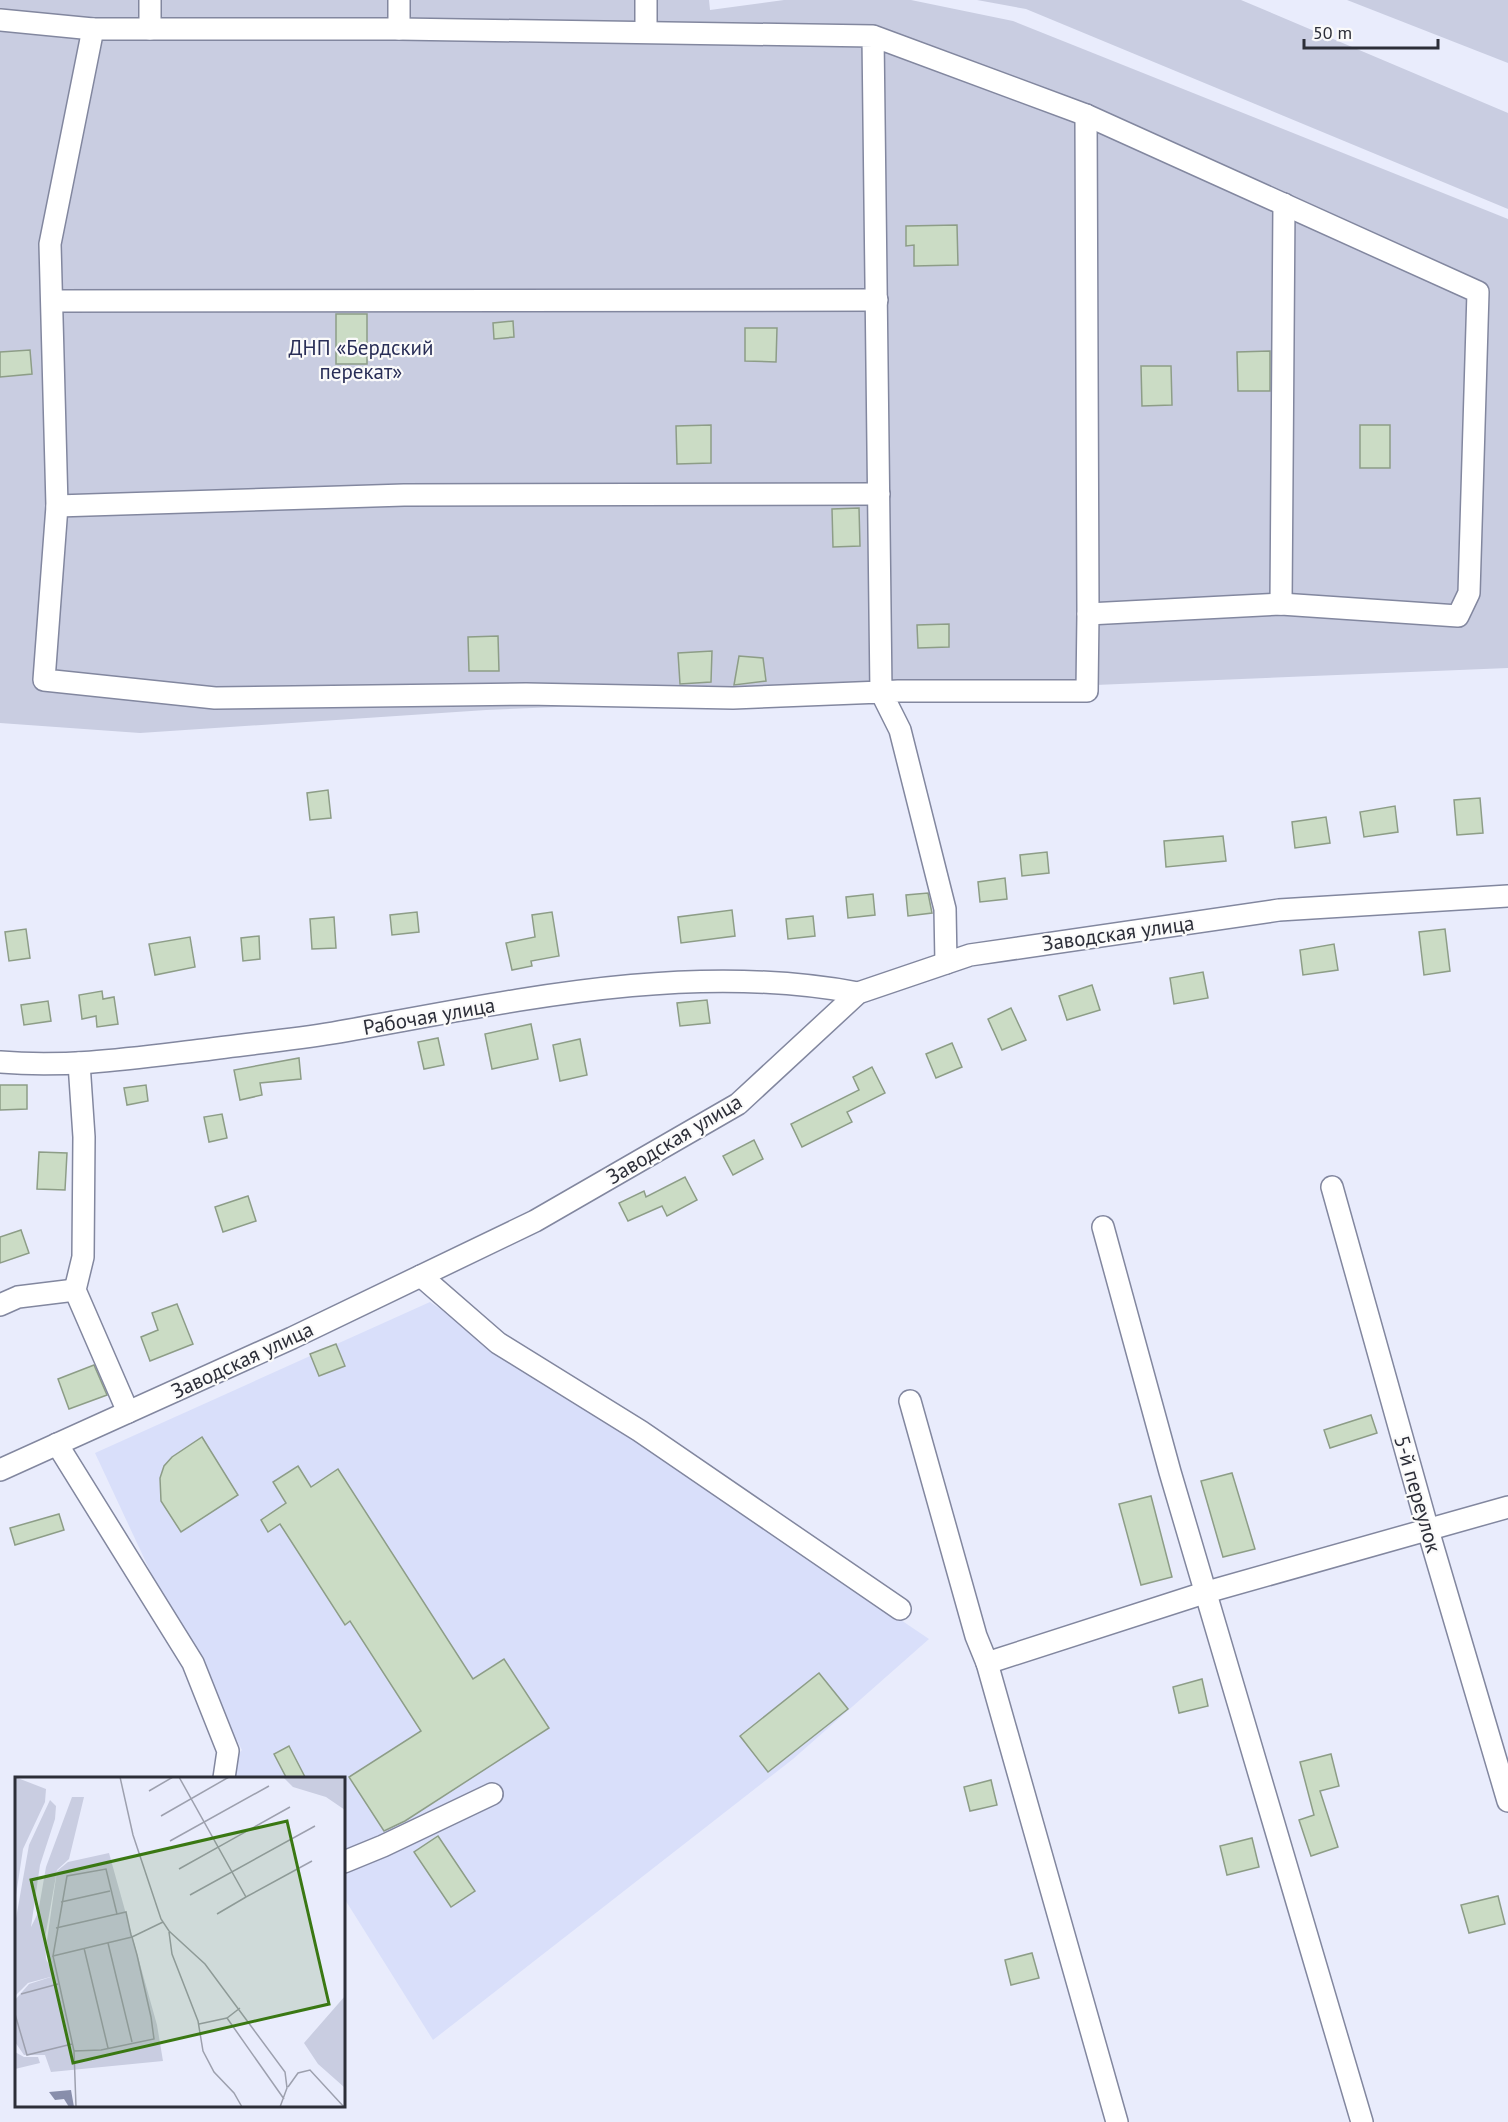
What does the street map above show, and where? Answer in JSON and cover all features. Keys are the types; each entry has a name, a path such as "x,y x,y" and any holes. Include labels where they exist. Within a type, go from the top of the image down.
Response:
{"street":[{"path":"150,0 150,29"},
{"path":"399,0 399,29"},
{"path":"646,0 646,32"},
{"path":"0,21 93,29 399,29 873,36 1086,115 1478,292 1469,593 1458,616 1281,604 1088,614"},
{"path":"93,29 50,244 57,506 44,680 215,698 514,694 733,698 881,692 1087,691 1086,115"},
{"path":"873,36 881,692 900,730 945,909 946,963"},
{"path":"1281,604 1284,204"},
{"path":"52,302 877,300"},
{"path":"57,506 404,495 879,494"},
{"name":"Заводская улица","path":"0,1470 292,1338 535,1221 738,1104 858,993 970,955 1279,910 1508,896"},
{"name":"Рабочая улица","path":"0,1062 79,1063 330,1034 508,1001 675,981 808,984 858,993"},
{"path":"79,1063 84,1137 83,1257 75,1290 128,1412"},
{"name":"5-й переулок","path":"1332,1186 1428,1530 1508,1801"},
{"path":"1103,1227 1170,1472 1362,2122"},
{"path":"421,1276 498,1343 640,1431 900,1609"},
{"path":"0,1305 18,1298 75,1290"},
{"path":"910,1401 1117,2122"},
{"path":"57,1444 193,1663 228,1751 224,1777"},
{"path":"987,1663 1207,1592 1508,1507"},
{"path":"345,1862 492,1794"}],"shaded area":[{"path":"430,1302 929,1639 793,1759 433,2040 345,1900 345,1777 216,1777 242,1750 172,1618 95,1453"}],"green space":[{"name":"ДНП «Бердский перекат»","path":"0,0 709,0 710,10 784,0 911,0 1013,21 1508,219 1508,668 486,710 140,733 0,723"},
{"path":"977,0 1241,0 1508,113 1508,209 1026,9"},
{"path":"1347,0 1508,0 1508,63"}],"building":[{"path":"957,225 958,265 914,266 914,245 906,246 906,226"},
{"path":"336,314 367,314 367,364 336,364"},
{"path":"513,321 514,337 494,339 493,323"},
{"path":"745,328 777,328 776,362 745,361"},
{"path":"30,350 32,374 0,377 0,352"},
{"path":"1270,351 1270,391 1238,391 1237,352"},
{"path":"1141,366 1171,366 1172,405 1142,406"},
{"path":"711,425 711,463 677,464 676,426"},
{"path":"1360,425 1390,425 1390,468 1360,468"},
{"path":"859,508 860,546 833,547 832,509"},
{"path":"949,624 949,647 918,648 917,625"},
{"path":"498,636 499,671 469,671 468,637"},
{"path":"712,651 711,682 680,684 678,653"},
{"path":"739,656 763,658 766,681 734,685"},
{"path":"328,790 331,818 310,820 307,793"},
{"path":"1480,798 1483,833 1457,835 1454,800"},
{"path":"1395,806 1398,832 1364,837 1360,812"},
{"path":"1326,817 1330,843 1295,848 1292,822"},
{"path":"1223,836 1226,861 1166,867 1164,841"},
{"path":"1047,852 1049,873 1022,876 1020,855"},
{"path":"1005,878 1007,899 980,902 978,882"},
{"path":"928,893 932,913 908,916 906,895"},
{"path":"873,894 875,915 848,918 846,897"},
{"path":"732,910 735,936 681,943 678,917"},
{"path":"417,912 419,932 392,935 390,915"},
{"path":"552,912 559,956 531,961 532,966 512,970 506,943 535,937 532,915"},
{"path":"813,916 815,936 788,939 786,919"},
{"path":"334,917 336,948 312,949 310,919"},
{"path":"26,929 30,958 9,961 5,932"},
{"path":"1445,929 1450,971 1424,975 1419,932"},
{"path":"259,936 260,959 243,961 241,938"},
{"path":"190,937 195,967 155,975 149,944"},
{"path":"1334,944 1338,970 1303,975 1300,950"},
{"path":"1203,972 1208,998 1174,1004 1170,978"},
{"path":"1092,985 1100,1010 1067,1020 1059,996"},
{"path":"102,991 103,999 114,997 118,1024 97,1027 96,1016 82,1019 79,995"},
{"path":"707,1000 710,1023 680,1026 677,1003"},
{"path":"48,1001 51,1021 24,1025 21,1005"},
{"path":"1011,1008 1026,1040 1002,1050 988,1019"},
{"path":"531,1024 538,1059 492,1069 485,1034"},
{"path":"438,1038 444,1065 424,1069 418,1042"},
{"path":"580,1039 587,1075 560,1081 553,1045"},
{"path":"952,1043 962,1067 936,1078 926,1054"},
{"path":"299,1058 301,1079 260,1083 262,1095 240,1100 234,1070"},
{"path":"872,1067 885,1093 847,1112 852,1122 802,1147 791,1124 859,1090 853,1077"},
{"path":"0,1085 27,1085 27,1109 0,1110"},
{"path":"146,1085 148,1101 127,1105 124,1088"},
{"path":"222,1114 227,1138 209,1142 204,1117"},
{"path":"754,1140 763,1159 733,1175 723,1156"},
{"path":"39,1152 67,1153 65,1190 37,1189"},
{"path":"685,1177 697,1200 667,1216 662,1206 628,1221 619,1203 644,1191 646,1197"},
{"path":"248,1196 256,1221 223,1232 215,1207"},
{"path":"21,1230 29,1253 0,1263 0,1237"},
{"path":"177,1304 193,1344 150,1361 141,1337 158,1330 152,1313"},
{"path":"336,1344 345,1366 319,1376 310,1354"},
{"path":"94,1365 107,1395 69,1409 58,1379"},
{"path":"1371,1415 1377,1433 1330,1448 1324,1430"},
{"path":"202,1437 238,1495 181,1532 161,1501 160,1478 164,1466 172,1457"},
{"path":"298,1466 311,1487 338,1469 473,1679 504,1659 549,1728 405,1821 384,1831 349,1777 421,1731 350,1621 345,1625 280,1524 268,1532 261,1520 286,1503 273,1482"},
{"path":"1232,1473 1255,1549 1223,1557 1201,1481"},
{"path":"1151,1496 1172,1577 1141,1585 1119,1504"},
{"path":"59,1514 64,1530 15,1545 10,1528"},
{"path":"819,1673 848,1709 768,1772 740,1736"},
{"path":"1202,1679 1208,1706 1179,1713 1173,1687"},
{"path":"289,1746 305,1777 286,1777 274,1754"},
{"path":"1331,1754 1339,1786 1320,1791 1338,1847 1311,1856 1299,1820 1314,1815 1300,1762"},
{"path":"991,1780 997,1805 970,1811 964,1787"},
{"path":"438,1836 475,1891 451,1907 414,1852"},
{"path":"1252,1838 1259,1867 1227,1875 1220,1846"},
{"path":"1498,1896 1505,1924 1469,1933 1461,1905"},
{"path":"1032,1953 1039,1978 1011,1985 1005,1960"}]}
